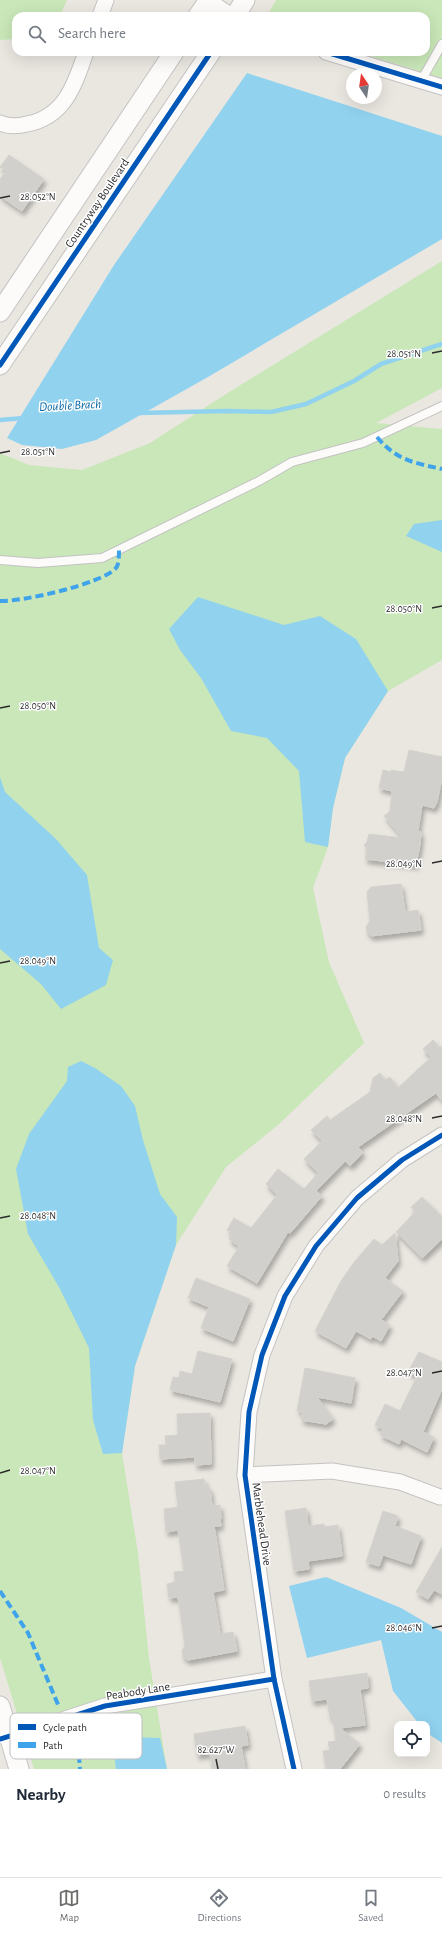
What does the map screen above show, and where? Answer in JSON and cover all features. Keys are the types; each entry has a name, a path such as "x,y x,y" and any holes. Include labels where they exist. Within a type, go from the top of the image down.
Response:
{"street":[{"path":"102,12 106,0"},
{"path":"238,12 245,0"},
{"path":"206,4 223,12"},
{"path":"0,123 18,126 35,122 47,117 67,99 73,89 85,56"},
{"name":"Countryway Boulevard","path":"0,312 171,56"},
{"name":"Countryway Boulevard","path":"2,359 208,56"},
{"path":"339,56 421,82 442,87"},
{"name":"Marblehead Drive","path":"294,1769 274,1679 246,1475 249,1412 262,1355 285,1296 316,1246 357,1198 402,1160 442,1135"},
{"path":"246,1475 332,1471 400,1482 442,1496"},
{"name":"Peabody Lane","path":"83,1713 105,1706 274,1679"},
{"path":"0,1706 5,1738 10,1749"},
{"path":"14,1759 19,1769"}],"lane":[{"path":"421,82 442,44"},
{"path":"0,560 38,564 102,558 259,481 292,462 363,443 442,406"}],"green space":[{"path":"0,0 67,0 62,12 12,12 12,39 0,40"},
{"path":"276,0 442,0 442,78 370,56 430,56 430,12 269,12"},
{"path":"442,261 442,388 376,423 442,429 442,660 388,691 345,758 333,808 328,847 313,888 329,962 364,1043 278,1125 226,1167 176,1245 135,1366 122,1453 138,1553 149,1658 167,1769 34,1769 31,1759 142,1759 142,1713 17,1713 0,1658 0,453 29,465 82,470 150,443 226,394"}],"water":[{"path":"247,73 442,136 442,239 208,377 96,440 62,449 22,445 7,438 114,265"},
{"path":"442,520 442,552 406,536 414,524"},
{"path":"198,597 284,625 320,616 356,639 388,691 345,758 333,808 328,847 305,842 299,771 267,738 231,731 201,678 180,650 169,629"},
{"path":"0,777 5,792 56,839 87,875 99,948 113,960 106,985 61,1009 41,984 0,949"},
{"path":"81,1061 95,1068 121,1086 135,1106 143,1140 160,1194 177,1217 176,1245 135,1366 122,1453 103,1454 93,1420 89,1348 60,1289 28,1234 16,1169 29,1134 67,1081 68,1067"},
{"path":"326,1577 401,1608 442,1632 442,1743 430,1735 430,1721 417,1721 393,1691 381,1640 307,1658 289,1586"},
{"path":"142,1737 160,1738 167,1769 116,1769 115,1759 142,1759"}],"building":[{"path":"9,155 44,179 22,211 0,196 0,179 6,171 0,167"},
{"path":"409,750 442,757 442,778 437,802 434,808 422,805 418,831 421,832 420,845 416,865 365,859 367,849 364,845 367,842 369,834 403,838 384,816 390,811 392,791 379,788 383,770 391,772 391,770 404,772"},
{"path":"401,884 405,912 418,910 421,930 371,936 367,932 366,927 370,921 367,892 371,887"},
{"path":"433,1040 440,1048 442,1046 442,1101 436,1093 358,1147 363,1152 359,1157 350,1166 345,1161 316,1191 322,1196 292,1231 290,1233 288,1232 257,1283 227,1266 239,1246 229,1239 232,1233 227,1230 234,1218 251,1228 277,1195 266,1184 278,1169 304,1189 318,1173 304,1159 322,1141 311,1130 327,1116 330,1120 370,1092 373,1078 380,1073 385,1080 390,1077 398,1088 431,1057 423,1049"},
{"path":"422,1197 442,1217 442,1239 422,1258 396,1232 415,1212 411,1207"},
{"path":"395,1233 398,1261 385,1278 403,1291 381,1320 390,1325 381,1341 372,1336 371,1339 356,1331 346,1348 315,1331 341,1281 355,1261 374,1239 382,1245"},
{"path":"196,1278 250,1299 233,1341 201,1328 209,1307 188,1298"},
{"path":"198,1351 232,1359 220,1402 170,1390 173,1377 179,1378 180,1371 192,1374"},
{"path":"419,1352 442,1362 442,1389 423,1432 434,1437 427,1452 401,1439 399,1444 380,1435 383,1429 375,1425 385,1404 400,1411 417,1376 408,1372"},
{"path":"305,1368 355,1378 351,1403 317,1397 333,1419 326,1424 301,1420 303,1412 297,1411"},
{"path":"210,1413 211,1464 195,1465 195,1457 160,1459 159,1445 166,1445 165,1436 178,1435 177,1414"},
{"path":"204,1479 205,1485 210,1489 212,1506 220,1505 221,1526 214,1526 224,1590 213,1592 220,1634 233,1632 237,1651 188,1660 183,1657 182,1650 185,1646 178,1597 169,1598 167,1584 175,1582 174,1572 184,1571 178,1530 166,1532 164,1509 178,1507 175,1482"},
{"path":"306,1508 308,1526 324,1524 324,1527 338,1525 342,1556 308,1561 309,1569 294,1571 285,1511"},
{"path":"383,1511 398,1516 395,1526 421,1536 411,1564 383,1555 379,1566 366,1562"},
{"path":"442,1547 442,1594 434,1590 428,1599 416,1592"},
{"path":"367,1673 368,1688 360,1689 365,1725 340,1728 360,1744 340,1769 326,1769 323,1751 330,1750 328,1742 336,1741 333,1717 330,1718 327,1699 312,1701 309,1681"},
{"path":"245,1726 248,1745 241,1746 245,1769 212,1769 210,1753 197,1755 194,1734"}],"waterway":[{"path":"140,413 227,411 271,412 306,404 354,381 381,364 442,344"},
{"name":"Double Brach","path":"0,420 24,418"}],"marked path":[{"path":"377,437 384,445 399,456 423,465 442,469"},
{"path":"0,601 25,599 61,591 95,580 108,574 116,568 119,550"},
{"path":"0,1591 28,1633 59,1707"},
{"path":"79,1759 80,1769"}],"cycle path":[{"path":"0,365 208,56"},
{"path":"339,56 442,87"},
{"path":"294,1769 274,1679 245,1475 249,1412 262,1355 285,1296 316,1246 357,1198 402,1160 442,1135"},
{"path":"83,1713 105,1706 274,1679"},
{"path":"0,1739 10,1736"}]}
